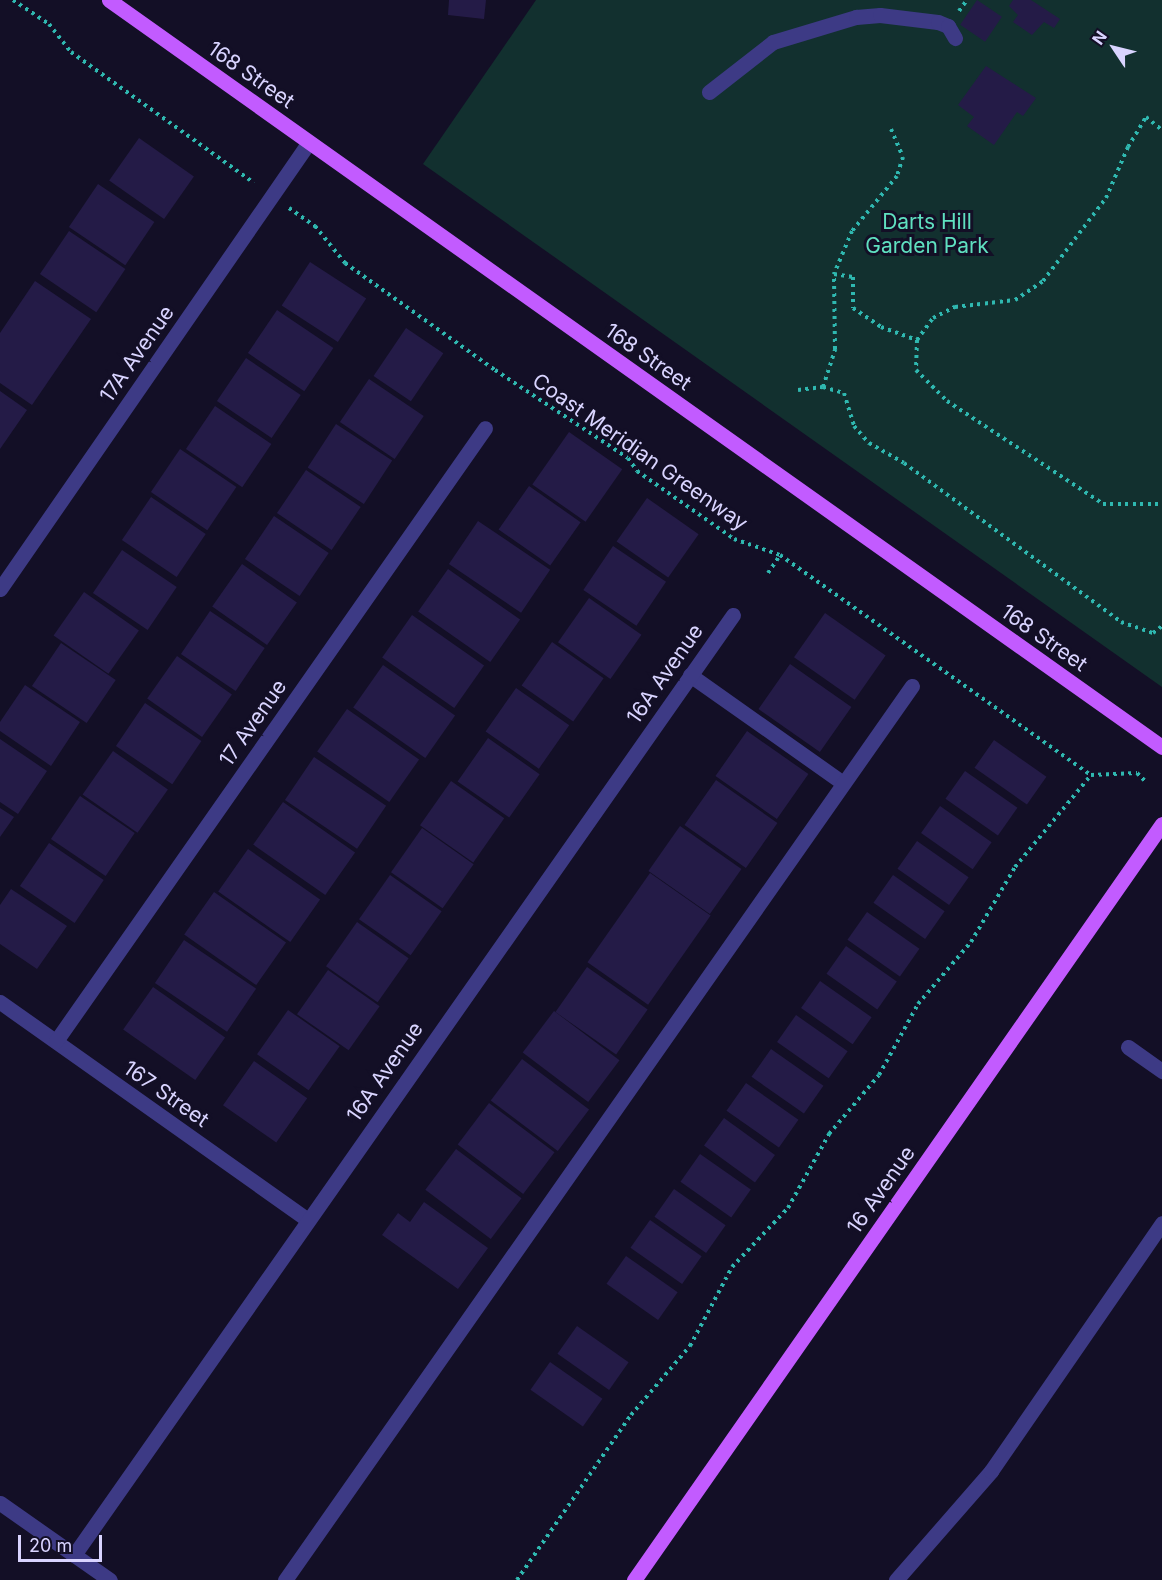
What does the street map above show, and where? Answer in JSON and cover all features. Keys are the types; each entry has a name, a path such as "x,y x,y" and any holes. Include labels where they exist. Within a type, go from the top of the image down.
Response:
{"main road":[{"name":"168 Street","path":"109,0 1162,747"},
{"name":"16 Avenue","path":"634,1580 1162,824"}],"street":[{"path":"709,92 773,42 856,17 880,15 938,22 948,26 956,38"},
{"name":"17A Avenue","path":"0,589 309,142"},
{"name":"17 Avenue","path":"56,1041 484,428"},
{"name":"16A Avenue","path":"74,1555 733,615"},
{"path":"690,675 843,783"},
{"path":"285,1580 912,686"},
{"name":"167 Street","path":"0,1002 308,1220"},
{"path":"1128,1047 1162,1071"},
{"path":"896,1580 991,1471 1162,1223"},
{"path":"0,1503 110,1580"}],"path":[{"path":"13,0 49,24 71,52 229,166"},
{"path":"1162,130 1146,117 1128,147 1106,198 1043,281 1015,300 955,307 933,318 917,340 916,370 947,401 1103,504 1162,504"},
{"path":"824,387 835,349 834,274 852,231 897,176 903,157 891,129"},
{"name":"Coast Meridian Greenway","path":"315,226 345,263 495,370 628,458 637,471 734,539 780,555 1092,775"},
{"path":"834,274 853,277 853,308 881,327 917,340"},
{"path":"798,390 824,387 844,393 854,426 869,443 904,464 1121,622 1153,633 1162,626"},
{"path":"768,573 780,555"},
{"path":"517,1580 631,1415 690,1346 732,1268 788,1208 829,1134 879,1075 918,1004 971,942 1015,867 1092,775 1137,773 1145,781"}],"green space":[{"name":"Darts Hill Garden Park","path":"536,0 1162,0 1162,687 423,164"}],"building":[{"path":"449,0 486,0 484,19 448,15"},
{"path":"977,0 1002,17 985,42 960,25"},
{"path":"1013,0 1031,0 1060,19 1054,28 1044,22 1032,35 1013,22 1018,15 1009,6"},
{"path":"986,66 1036,98 1023,116 1017,112 994,145 967,126 974,117 958,105"},
{"path":"139,138 194,176 164,219 109,181"},
{"path":"98,184 154,222 125,265 69,227"},
{"path":"69,231 125,269 96,312 40,274"},
{"path":"310,262 366,298 338,342 282,306"},
{"path":"35,281 91,319 32,405 0,383 0,333"},
{"path":"277,310 333,348 304,391 248,353"},
{"path":"406,328 443,353 411,401 374,376"},
{"path":"246,358 301,395 272,438 217,401"},
{"path":"369,379 424,416 395,459 340,422"},
{"path":"0,391 27,410 0,449"},
{"path":"215,406 271,444 242,487 186,449"},
{"path":"336,424 392,460 364,504 308,468"},
{"path":"569,432 622,469 586,522 532,484"},
{"path":"180,449 236,487 207,530 151,492"},
{"path":"306,470 361,507 332,550 277,513"},
{"path":"529,486 581,522 550,566 499,529"},
{"path":"151,497 206,534 177,577 122,540"},
{"path":"647,498 699,534 668,578 617,541"},
{"path":"274,516 329,553 300,596 245,559"},
{"path":"478,521 550,570 521,613 449,564"},
{"path":"613,546 666,582 636,626 583,590"},
{"path":"122,550 177,587 148,630 93,593"},
{"path":"242,564 297,602 267,645 212,607"},
{"path":"448,569 520,619 490,662 418,612"},
{"path":"84,592 139,630 108,674 54,635"},
{"path":"589,598 641,635 610,679 558,642"},
{"path":"210,611 265,648 236,691 181,654"},
{"path":"825,613 886,655 855,700 794,657"},
{"path":"412,615 484,665 454,708 382,658"},
{"path":"552,642 604,678 573,722 522,685"},
{"path":"61,643 116,680 87,723 32,686"},
{"path":"177,656 232,694 202,737 147,699"},
{"path":"790,664 851,707 820,752 758,709"},
{"path":"383,665 455,715 425,758 353,708"},
{"path":"25,685 80,722 51,766 0,731 0,722"},
{"path":"516,688 569,725 539,769 486,731"},
{"path":"145,703 201,741 172,784 116,746"},
{"path":"347,709 419,759 389,802 317,752"},
{"path":"747,731 808,774 777,819 715,776"},
{"path":"488,738 540,774 509,818 458,781"},
{"path":"0,739 47,771 18,814 0,802"},
{"path":"994,740 1046,777 1027,805 974,768"},
{"path":"113,751 168,789 137,833 83,794"},
{"path":"314,757 386,806 357,849 285,800"},
{"path":"965,771 1017,808 998,836 945,799"},
{"path":"716,780 777,823 746,868 684,825"},
{"path":"451,781 504,818 473,863 420,825"},
{"path":"80,796 135,833 106,876 51,839"},
{"path":"283,802 355,852 325,895 253,845"},
{"path":"940,806 992,842 973,869 921,833"},
{"path":"0,808 14,817 0,837"},
{"path":"680,826 741,869 710,914 648,871"},
{"path":"422,828 474,864 443,908 391,872"},
{"path":"917,841 969,877 949,905 897,869"},
{"path":"49,843 104,880 75,923 20,886"},
{"path":"248,849 320,899 290,942 218,892"},
{"path":"650,873 711,915 648,1005 587,962"},
{"path":"390,875 442,911 411,955 359,919"},
{"path":"893,875 945,911 925,939 873,903"},
{"path":"11,889 67,926 37,969 0,944 0,905"},
{"path":"214,892 286,942 256,985 184,935"},
{"path":"867,912 919,949 900,977 847,940"},
{"path":"357,922 409,958 378,1002 326,966"},
{"path":"184,940 256,989 227,1032 155,983"},
{"path":"846,946 897,982 877,1009 826,974"},
{"path":"587,967 648,1009 616,1054 555,1012"},
{"path":"328,970 380,1006 349,1050 297,1014"},
{"path":"820,981 872,1017 853,1044 801,1008"},
{"path":"153,987 225,1037 195,1080 123,1030"},
{"path":"288,1010 340,1046 309,1090 257,1054"},
{"path":"554,1011 619,1060 588,1102 523,1053"},
{"path":"796,1015 848,1051 829,1078 777,1042"},
{"path":"771,1049 823,1086 804,1114 751,1077"},
{"path":"522,1059 589,1110 558,1151 491,1101"},
{"path":"254,1061 307,1098 276,1143 223,1105"},
{"path":"746,1083 798,1120 779,1148 726,1111"},
{"path":"489,1103 554,1152 523,1194 458,1145"},
{"path":"724,1118 775,1155 755,1183 704,1146"},
{"path":"456,1149 521,1198 491,1239 425,1190"},
{"path":"700,1154 751,1190 731,1217 680,1182"},
{"path":"674,1189 726,1225 706,1253 654,1217"},
{"path":"424,1202 488,1248 458,1289 382,1235 398,1213 410,1222"},
{"path":"650,1220 702,1256 682,1284 630,1248"},
{"path":"626,1256 678,1292 658,1320 606,1284"},
{"path":"577,1326 629,1362 609,1390 557,1354"},
{"path":"550,1362 602,1399 583,1427 530,1390"}]}
